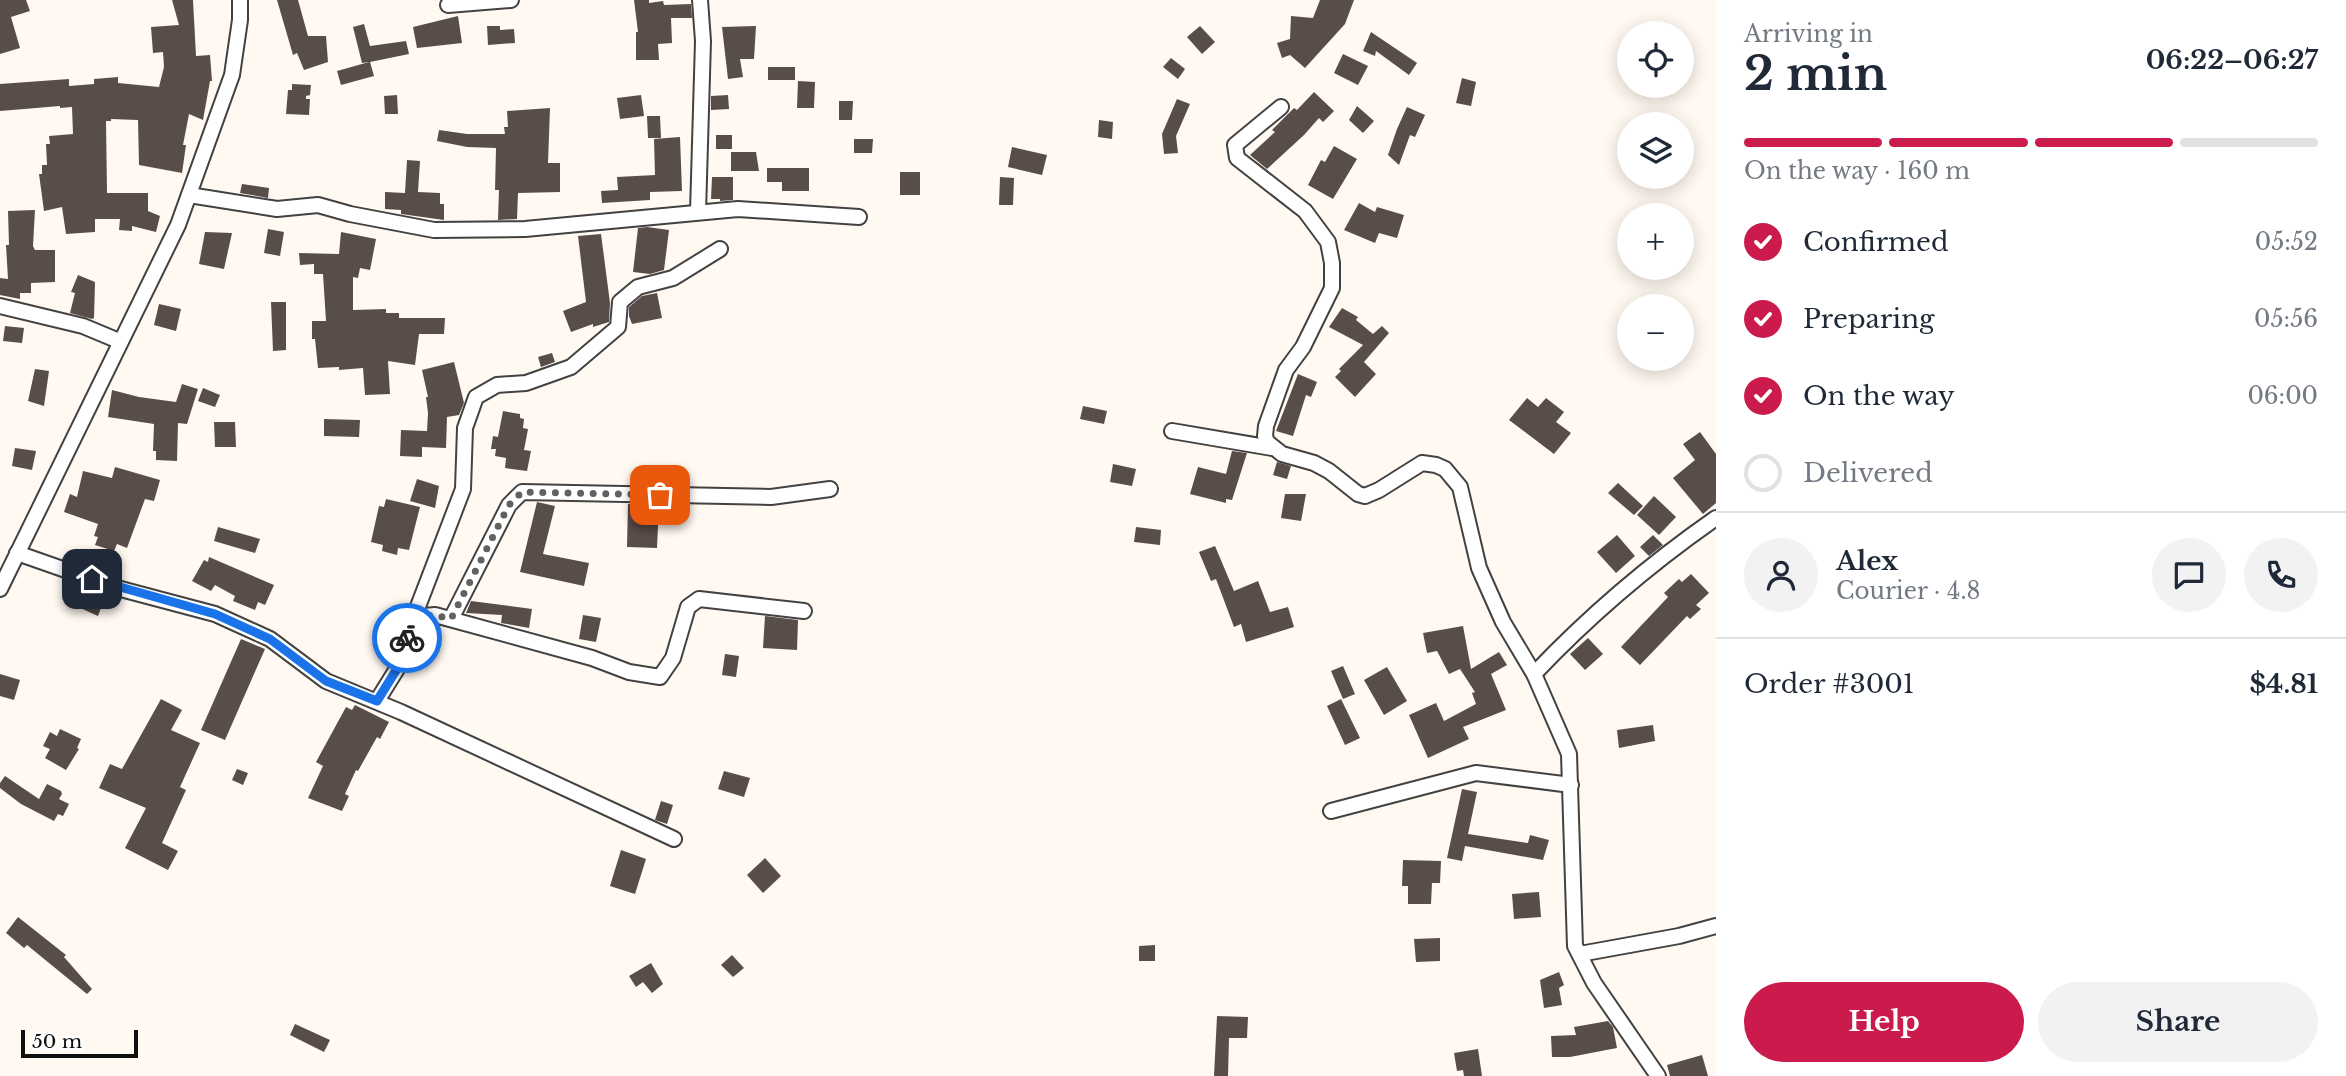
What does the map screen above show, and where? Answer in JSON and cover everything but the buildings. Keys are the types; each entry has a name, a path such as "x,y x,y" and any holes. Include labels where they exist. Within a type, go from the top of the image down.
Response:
{"street":[{"path":"0,589 178,225 232,75 240,20 240,0"},
{"path":"448,5 511,0"},
{"path":"698,212 703,41 700,0"},
{"path":"1272,448 1265,436 1266,426 1286,370 1303,347 1332,288 1332,263 1328,242 1305,211 1237,158 1235,145 1280,107"},
{"path":"189,195 277,209 318,205 434,230 525,229 738,209 859,217"},
{"path":"377,701 400,664 414,617 463,489 465,428 476,397 496,385 526,383 571,367 618,327 620,302 638,287 673,278 720,249"},
{"path":"0,306 83,326 120,341"},
{"path":"1172,431 1272,448 1282,454 1314,463 1358,494 1366,496 1379,491 1422,463 1436,465 1451,474 1460,486 1479,568 1503,622 1534,674 1569,754 1575,946 1594,984 1658,1076"},
{"path":"451,619 509,505 522,492 771,497 830,489"},
{"path":"1534,674 1571,634 1667,552 1716,518"},
{"path":"17,553 117,588 215,614 270,639 326,681 377,701 674,839"},
{"path":"414,617 435,615 592,658 629,672 660,677 673,658 688,607 699,599 804,611"},
{"path":"1331,811 1476,773 1571,785"},
{"path":"1580,954 1679,936 1716,926"}],"way so far":[{"path":"407,638 414,617 435,615 451,619 509,505 522,492 660,495"}],"route":[{"path":"92,579 215,614 270,639 326,681 377,701 400,664 407,638"}]}
